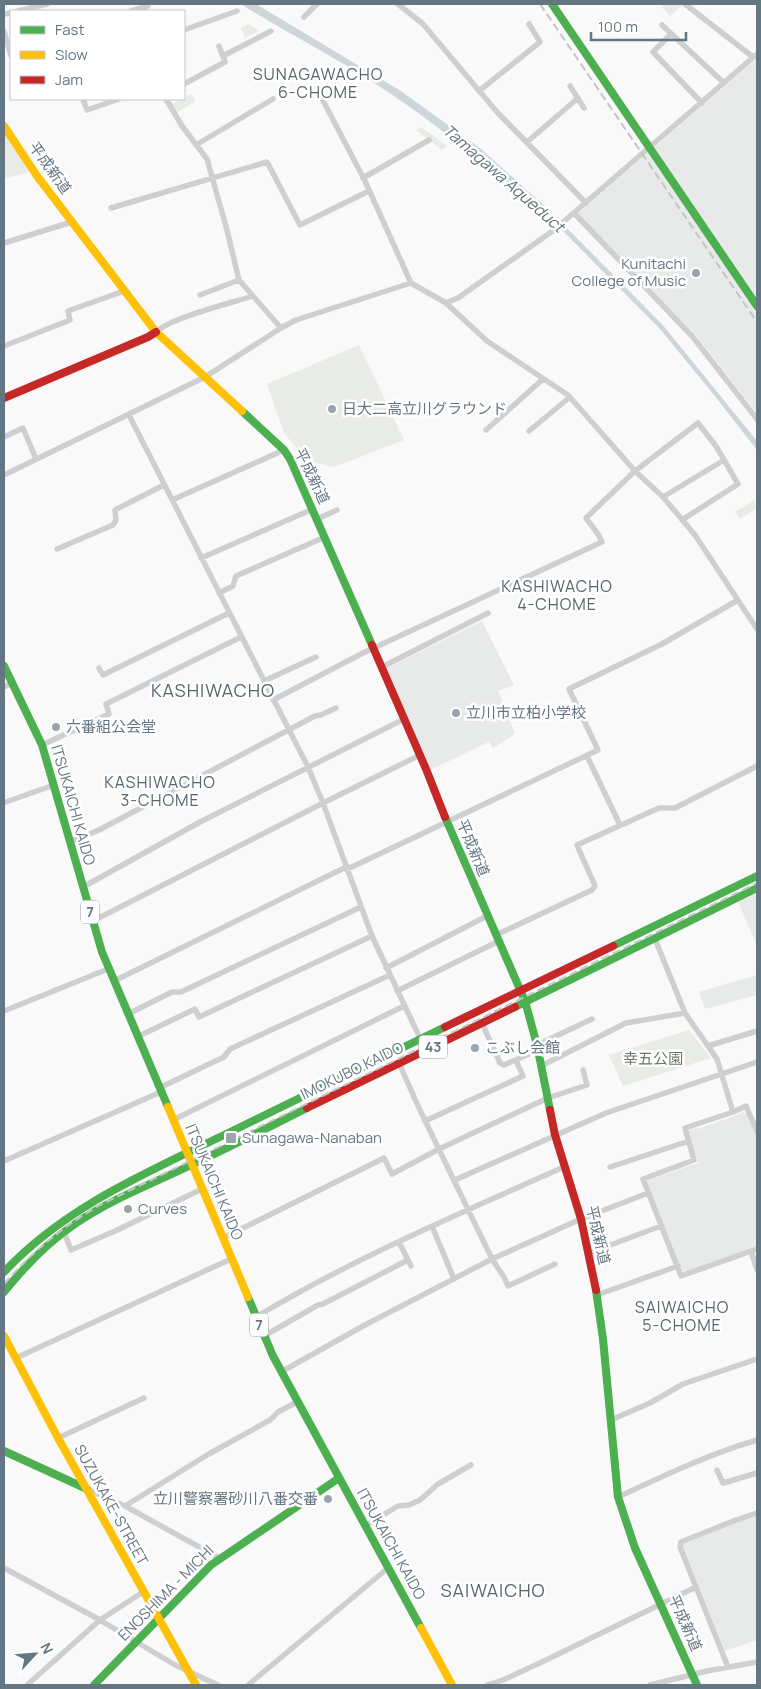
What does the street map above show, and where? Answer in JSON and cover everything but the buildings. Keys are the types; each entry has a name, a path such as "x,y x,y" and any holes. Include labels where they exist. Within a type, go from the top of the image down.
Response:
{"street":[{"path":"22,10 47,4"},
{"path":"304,17 317,4"},
{"path":"398,4 423,24 497,112 586,203"},
{"path":"552,4 757,306"},
{"path":"446,303 458,298 554,230 755,56 685,4"},
{"path":"134,10 148,6"},
{"path":"185,30 237,11"},
{"path":"479,91 540,42 529,24"},
{"path":"662,25 724,83"},
{"path":"4,31 9,43"},
{"path":"223,56 271,31"},
{"path":"671,34 653,52 702,103"},
{"path":"185,83 225,62 219,46"},
{"path":"570,86 584,108"},
{"path":"316,89 363,178 411,283 446,303 488,341 570,397 635,471 663,497 695,535 757,629"},
{"path":"527,142 578,98"},
{"path":"196,145 273,99"},
{"path":"83,100 87,110 116,100"},
{"path":"167,100 206,160 239,280 281,328"},
{"name":"平成新道","path":"4,126 37,176 156,332 284,450 313,509 525,1002 538,1048 555,1135 581,1219 597,1295 604,1339 618,1497 635,1548 697,1685"},
{"path":"363,178 429,140"},
{"path":"111,208 267,162 300,225 369,191"},
{"path":"574,213 692,336 757,419"},
{"path":"4,243 72,222"},
{"path":"200,295 239,280"},
{"path":"4,475 205,377 281,328 309,315 347,305 411,283"},
{"path":"4,346 70,320 68,311 124,291"},
{"path":"4,398 148,337 161,326 199,312 253,296"},
{"path":"486,430 543,378"},
{"path":"530,432 570,397"},
{"path":"129,414 308,767 372,936 426,1051"},
{"path":"273,700 374,648 602,542 586,518 635,471 698,423 716,446 738,484 682,520"},
{"path":"4,437 23,428 36,459"},
{"path":"172,500 284,450"},
{"path":"663,497 724,460"},
{"path":"57,549 113,525 116,520 115,510 164,486"},
{"path":"201,558 313,509"},
{"path":"317,519 337,510"},
{"path":"219,593 233,586 236,576 325,537"},
{"path":"114,981 342,869 352,867 447,823 598,750 569,689 662,644 738,600"},
{"path":"99,668 103,675 229,612"},
{"path":"382,667 488,613"},
{"path":"42,745 109,714 106,704 241,637"},
{"path":"264,681 316,657"},
{"name":"ITSUKAICHI KAIDO","path":"4,666 42,745 108,969 264,1336 297,1402 452,1685"},
{"path":"4,687 12,684"},
{"path":"70,842 99,830 315,716 322,715 336,708"},
{"path":"83,887 200,822 404,719"},
{"path":"93,921 420,755"},
{"path":"587,756 620,826"},
{"path":"397,991 592,890 595,886 577,845 659,808 675,808 757,766"},
{"path":"6,802 54,786"},
{"name":"IMOKUBO KAIDO","path":"4,1272 42,1234 73,1212 122,1185 756,876"},
{"name":"IMOKUBO KAIDO","path":"4,1292 28,1264 64,1232 102,1207 192,1165 757,888"},
{"path":"128,1014 172,992 181,992 361,907"},
{"path":"386,968 487,916"},
{"path":"137,1037 195,1009 199,1017 372,936"},
{"path":"655,939 685,1014 717,1059 733,1112"},
{"path":"4,1011 108,969"},
{"path":"4,1161 160,1090 224,1057 230,1050 390,975"},
{"path":"173,1120 404,1006"},
{"path":"541,1066 626,1023 685,1014"},
{"path":"482,1023 500,1063 504,1065 592,1019"},
{"path":"708,1046 757,1031"},
{"path":"426,1121 523,1076 516,1060"},
{"path":"455,1180 606,1113 757,1062"},
{"path":"399,1064 492,1259 504,1276 508,1286 555,1264"},
{"path":"222,1238 384,1158 392,1174 439,1149 548,1098 587,1085 583,1070"},
{"path":"757,1131 746,1106 685,1128 694,1160 643,1179 681,1276 754,1250 757,1270"},
{"path":"610,1167 689,1141"},
{"path":"256,1317 301,1290 399,1242 566,1166"},
{"path":"64,1232 71,1250 202,1189"},
{"path":"281,1372 363,1326 492,1259 581,1219 648,1193"},
{"path":"432,1226 454,1279"},
{"path":"589,1253 661,1226"},
{"path":"264,1336 318,1305 410,1263 399,1242"},
{"path":"16,1358 231,1258"},
{"path":"597,1295 678,1266"},
{"name":"SUZUKAKE-STREET","path":"4,1336 58,1438 196,1685"},
{"path":"611,1420 650,1402 682,1384 757,1359"},
{"path":"58,1438 144,1398"},
{"path":"125,1506 297,1402"},
{"path":"618,1497 679,1468 757,1440"},
{"path":"4,1451 125,1506 219,1558"},
{"path":"365,1526 398,1506 409,1505 420,1500 438,1484 471,1465"},
{"path":"717,1470 723,1483 757,1473"},
{"name":"ENOSHIMA - MICHI","path":"94,1685 219,1558 339,1478"},
{"path":"728,1667 680,1547 681,1542 757,1513"},
{"path":"4,1568 100,1620 188,1672 218,1685"},
{"path":"248,1685 388,1568"},
{"path":"487,1685 503,1680 544,1661 696,1587"},
{"path":"27,1685 100,1620 143,1592"},
{"path":"650,1685 692,1674 757,1662"}],"shaded area":[{"name":"Kunitachi College of Music","path":"757,58 757,413 693,332 576,215"},
{"name":"立川市立柏小学校","path":"482,621 514,685 498,691 515,734 493,748 489,742 430,770 385,669"},
{"path":"757,893 757,946 738,902"},
{"path":"757,975 757,995 705,1009 699,992"},
{"path":"742,1112 747,1114 757,1135 757,1248 685,1273 682,1271 647,1183 648,1180 698,1163 689,1130 698,1129"},
{"path":"757,1514 757,1640 725,1651 682,1545"}],"green space":[{"path":"660,4 684,4 670,16"},
{"path":"249,24 259,31 245,38 241,28"},
{"path":"191,94 196,101 176,113 171,105 180,100 185,100 185,97"},
{"path":"421,127 447,146 442,150 416,130"},
{"path":"4,133 29,172 4,179"},
{"name":"日大二高立川グラウンド","path":"359,345 404,440 334,467 317,463 299,451 284,433 267,384"},
{"path":"754,500 757,508 740,519 735,512"},
{"name":"幸五公園","path":"689,1030 711,1058 623,1086 609,1055"}],"water":[{"name":"Tamagawa Aqueduct","path":"241,4 256,4 401,91 481,149 547,208 662,324 757,441 757,450 660,329 562,230 553,225 475,157 413,109 354,70"}],"railway":[{"path":"540,4 757,322"},
{"path":"4,1284 49,1240 100,1205 757,883"}],"traffic: fast":[{"path":"552,4 757,306"},
{"path":"242,411 284,450 290,459 372,645"},
{"path":"4,666 42,745 102,952 168,1107"},
{"path":"445,817 525,1001 537,1045 550,1110"},
{"path":"613,946 757,876"},
{"path":"515,1007 757,888"},
{"path":"4,1272 53,1229 108,1193 165,1163 445,1027"},
{"path":"4,1292 46,1247 89,1215 117,1199 307,1108"},
{"path":"596,1290 603,1339 618,1497 635,1548 697,1685"},
{"path":"248,1297 273,1356 421,1628"},
{"path":"4,1451 87,1489"},
{"path":"94,1685 211,1565 339,1478"}],"traffic: slow":[{"path":"4,126 37,176 156,332 242,411"},
{"path":"168,1107 248,1297"},
{"path":"4,1336 58,1438 196,1685"},
{"path":"421,1628 452,1685"}],"traffic: jam":[{"path":"4,398 156,332"},
{"path":"372,645 445,817"},
{"path":"445,1027 613,946"},
{"path":"307,1108 515,1007"},
{"path":"550,1110 555,1135 581,1219 596,1290"}],"place":[{"name":"Kunitachi College of Music","path":"696,273"},
{"name":"日大二高立川グラウンド","path":"332,409"},
{"name":"立川市立柏小学校","path":"456,713"},
{"name":"六番組公会堂","path":"56,727"},
{"name":"こぶし会館","path":"475,1048"},
{"name":"Sunagawa-Nanaban","path":"231,1138"},
{"name":"Curves","path":"128,1209"},
{"name":"立川警察署砂川八番交番","path":"328,1499"}],"district":[{"name":"SUNAGAWACHO 6-CHOME","path":"318,83"},
{"name":"KASHIWACHO 4-CHOME","path":"557,595"},
{"name":"KASHIWACHO","path":"213,691"},
{"name":"KASHIWACHO 3-CHOME","path":"160,791"},
{"name":"SAIWAICHO 5-CHOME","path":"682,1316"},
{"name":"SAIWAICHO","path":"493,1591"}]}
